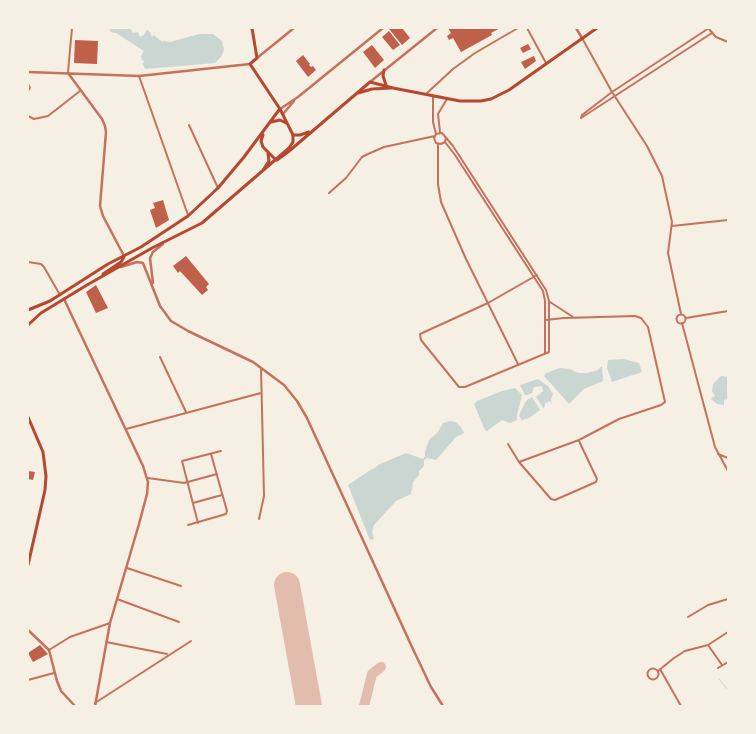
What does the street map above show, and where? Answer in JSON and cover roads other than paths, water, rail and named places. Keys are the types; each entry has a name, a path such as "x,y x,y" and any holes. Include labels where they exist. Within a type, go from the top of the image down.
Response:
{"main road":[{"path":"28,326 41,314 97,279 202,223 291,145 293,135 280,109 250,64 257,58 252,28"},
{"path":"276,160 288,152 370,82 426,95 470,102 496,97 509,90 597,28"},
{"path":"384,70 383,76 386,85"},
{"path":"355,94 372,89 393,88"},
{"path":"28,310 60,295 167,231 188,216 218,188 280,109"},
{"path":"271,122 280,120 287,124"},
{"path":"293,135 300,135 316,127"},
{"path":"266,129 261,141 263,147 276,160"},
{"path":"244,157 256,146 263,147"},
{"path":"254,179 269,161 268,153"},
{"path":"97,279 121,262 124,257"},
{"path":"28,417 42,452 46,476 45,490 28,565"}],"street":[{"path":"72,28 68,73 105,126 100,206 103,216 124,257"},
{"path":"257,58 294,28"},
{"path":"280,109 383,28"},
{"path":"370,82 437,28"},
{"path":"426,95 452,69 475,52 518,28"},
{"path":"527,28 546,63"},
{"path":"576,28 612,92 658,165 670,208 672,226 668,242 668,253 681,314 686,318"},
{"path":"712,33 581,118 582,115 612,92 708,28 719,38 728,42"},
{"path":"698,35 701,40"},
{"path":"28,72 139,76 250,64"},
{"path":"139,76 188,216"},
{"path":"28,84 30,88 28,91"},
{"path":"28,116 34,119 48,116 81,90"},
{"path":"282,115 298,96"},
{"path":"433,96 433,122 435,141 438,144 438,184 441,202 466,259 518,364"},
{"path":"447,99 438,114 440,132 443,133 453,146 537,275 546,290 549,301 550,320 549,352 461,388 421,340 420,335 488,303 537,275"},
{"path":"190,126 218,188"},
{"path":"329,194 346,178 362,157 391,145 435,135 440,132"},
{"path":"438,144 444,142 446,138"},
{"path":"444,142 455,155 543,292 545,301 545,354"},
{"path":"672,226 728,220"},
{"path":"154,290 150,258 153,252 164,243"},
{"path":"28,262 41,264 44,267 60,295"},
{"path":"120,267 137,262 143,263 160,306 171,321 261,368 291,392 307,418 409,643 431,687 443,706"},
{"path":"64,299 148,478 147,494 110,623 95,705"},
{"path":"545,301 549,301 573,318"},
{"path":"682,323 686,318 728,311"},
{"path":"681,314 676,319 682,323 718,454 728,469"},
{"path":"520,462 579,440 620,419 666,402 648,327 644,320 634,316 545,320"},
{"path":"160,357 186,412"},
{"path":"259,519 264,496 261,368"},
{"path":"126,429 261,394"},
{"path":"508,444 520,462 553,500 596,482 597,479 579,440"},
{"path":"198,522 182,461 222,451"},
{"path":"188,525 226,514 227,511 211,454"},
{"path":"718,454 728,458"},
{"path":"148,478 188,483 217,474"},
{"path":"193,503 222,494"},
{"path":"126,568 181,586"},
{"path":"117,599 178,622"},
{"path":"688,617 708,604 728,599"},
{"path":"49,650 70,637 110,623"},
{"path":"28,630 49,650 61,691 75,706"},
{"path":"659,670 659,676 656,679 653,680 649,677 650,670 659,670 685,651 708,645 728,632"},
{"path":"95,705 191,641"},
{"path":"106,642 169,654"},
{"path":"708,645 722,665"},
{"path":"718,668 728,662"},
{"path":"659,670 680,706"},
{"path":"28,680 55,673"}],"waterway":[{"path":"719,679 728,690"}]}
